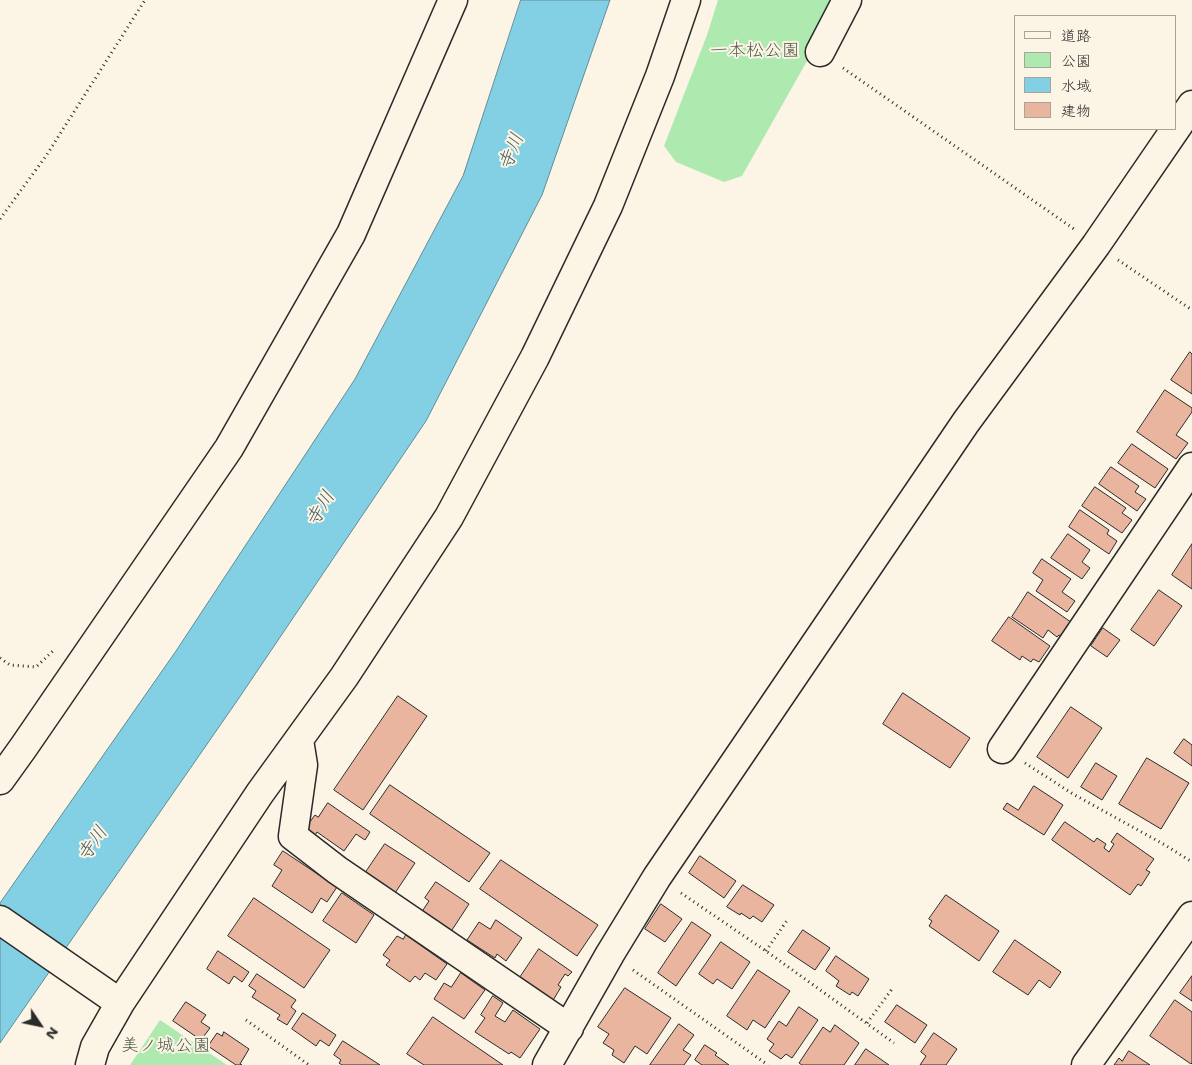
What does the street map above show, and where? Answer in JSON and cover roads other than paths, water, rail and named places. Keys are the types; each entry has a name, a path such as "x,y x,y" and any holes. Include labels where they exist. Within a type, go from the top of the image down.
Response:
{"street":[{"path":"0,780 229,448 351,234 453,0"},
{"path":"90,1065 114,999 344,677 449,517 535,358 608,206 660,76 686,0"},
{"path":"820,52 847,0"},
{"path":"1177,127 1192,105"},
{"path":"547,1065 610,954 657,877 966,422 1096,245 1175,130"},
{"path":"1002,749 1192,467"},
{"path":"299,740 303,765 293,836 337,870 568,1028"},
{"path":"1086,1065 1192,916"},
{"path":"0,920 114,999"}],"water":[{"name":"寺川","path":"521,0 610,0 542,195 426,421 239,698 0,1043 0,903 176,651 355,379 463,176"}],"park label":[{"name":"一本松公園","path":"755,51"},
{"name":"美ノ城公園","path":"166,1046"}]}
